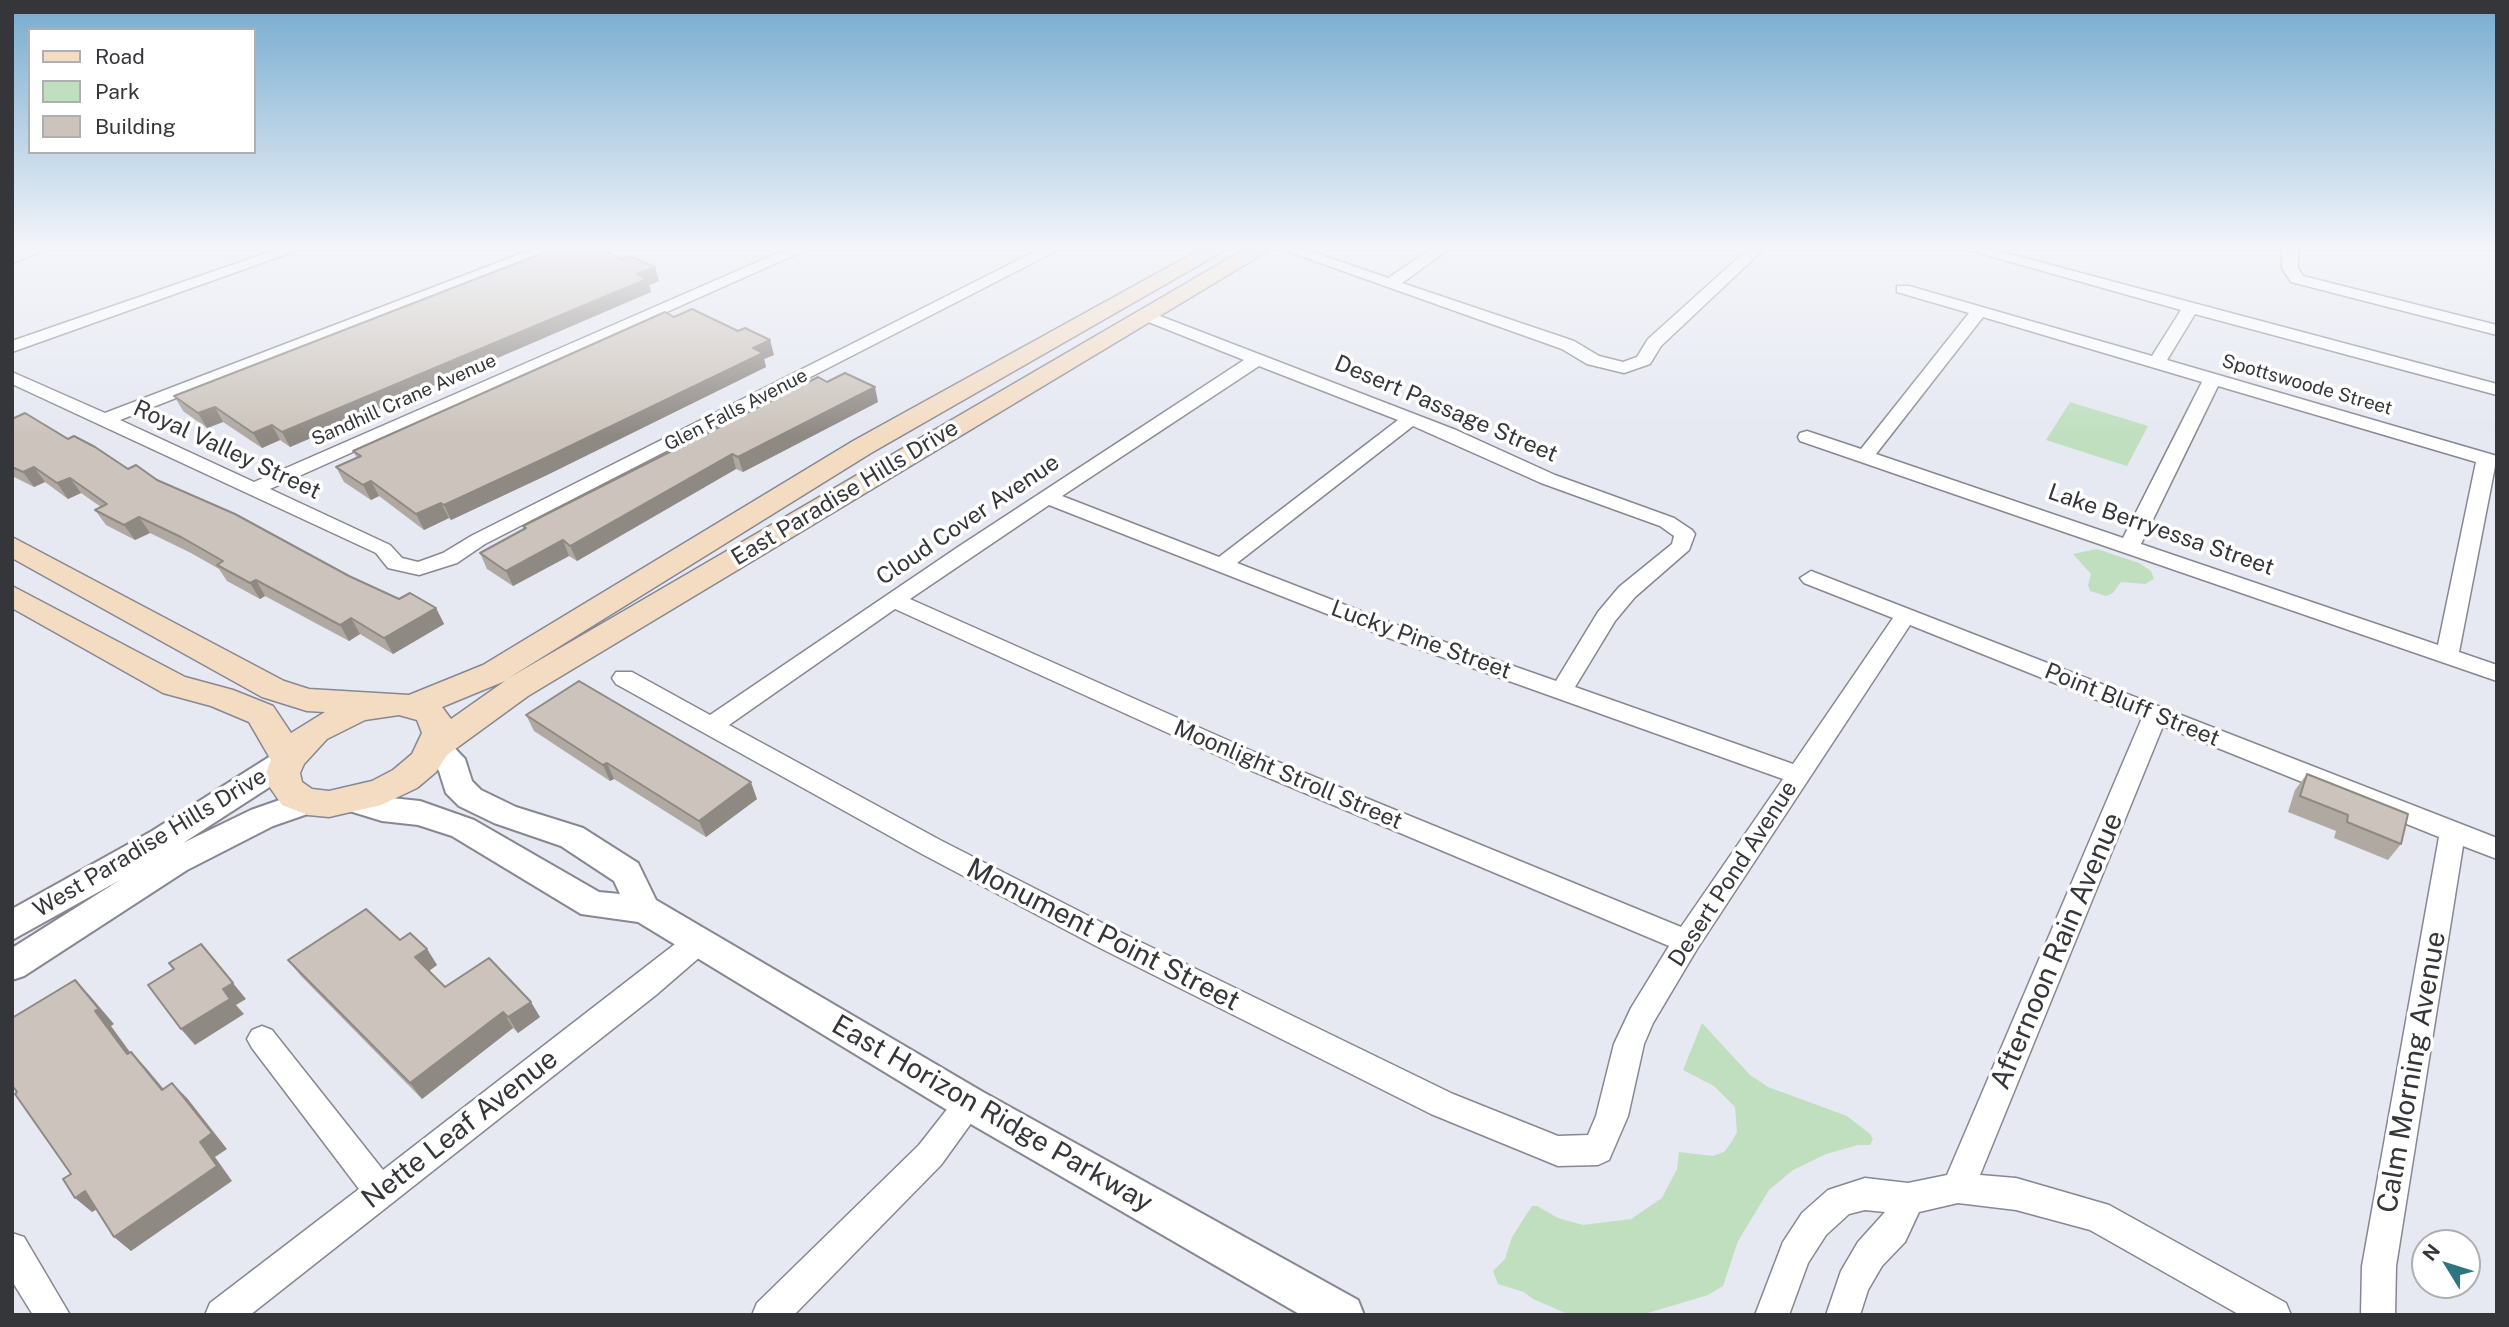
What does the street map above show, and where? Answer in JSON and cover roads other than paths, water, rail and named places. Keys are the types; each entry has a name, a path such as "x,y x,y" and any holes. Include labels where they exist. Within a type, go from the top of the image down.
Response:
{"main road":[{"name":"East Paradise Hills Drive","path":"414,706 494,673 862,447 1107,311"},
{"name":"East Paradise Hills Drive","path":"308,802 329,804 354,801 381,792 405,779 424,763 435,747 517,688 1156,311"},
{"path":"12,546 272,690 307,699 414,706 428,712 436,721 439,733 435,747"},
{"path":"12,595 174,684 222,698 261,714 271,724 288,760"},
{"path":"308,802 294,796 286,786 284,774 288,760 299,744 326,724 358,710 380,705"}],"street":[{"path":"12,346 115,311"},
{"path":"105,421 390,311"},
{"name":"Sandhill Crane Avenue","path":"254,489 662,311"},
{"name":"Glen Falls Avenue","path":"419,569 450,558 490,534 932,311"},
{"path":"1469,311 1568,345 1593,360 1624,368 1644,360 1654,343 1690,311"},
{"name":"Spottswoode Street","path":"1972,311 2491,460"},
{"path":"2156,364 2188,311"},
{"path":"2201,311 2497,390"},
{"path":"2422,311 2497,330"},
{"path":"1866,455 1979,313"},
{"name":"Desert Passage Street","path":"1147,316 1411,419 1560,484 1667,522 1685,534 1682,546 1627,592 1605,617 1561,691"},
{"name":"Cloud Cover Avenue","path":"710,727 1046,497 1257,359"},
{"name":"Royal Valley Street","path":"12,377 383,549 395,563 419,569"},
{"path":"2130,545 2212,380"},
{"path":"1220,566 1411,419"},
{"name":"Lake Berryessa Street","path":"1807,437 2130,545 2497,673"},
{"path":"2447,656 2491,460"},
{"name":"Lucky Pine Street","path":"1046,497 1220,566 1799,775"},
{"name":"Point Bluff Street","path":"1811,578 2497,849"},
{"name":"Moonlight Stroll Street","path":"893,600 1265,766 1687,941"},
{"name":"Desert Pond Avenue","path":"1598,1150 1612,1116 1629,1044 1641,1017 1687,941 1906,615"},
{"name":"Monument Point Street","path":"624,678 845,802 1096,933 1442,1104 1558,1151 1598,1150"},
{"name":"Afternoon Rain Avenue","path":"1958,1188 2156,714"},
{"path":"435,747 454,767 457,785 470,798 505,815 572,837 626,872 645,909"},
{"name":"West Paradise Hills Drive","path":"12,926 163,840 288,760"},
{"name":"East Horizon Ridge Parkway","path":"354,801 382,809 420,813 463,828 593,905 645,909 970,1104 1343,1315"},
{"name":"West Paradise Hills Drive","path":"12,966 176,861 262,818 308,802"},
{"name":"Calm Morning Avenue","path":"2378,1315 2379,1266 2453,831"},
{"name":"Nette Leaf Avenue","path":"222,1315 379,1190 646,986 698,942"},
{"path":"262,1039 379,1190"},
{"path":"769,1315 930,1155 970,1104"},
{"path":"1772,1315 1795,1254 1814,1224 1840,1202 1865,1194 1908,1199 1958,1188 2016,1194 2097,1216 2274,1315"},
{"path":"1843,1315 1859,1273 1870,1254 1893,1231 1908,1199"},
{"path":"12,1249 52,1315"}]}
